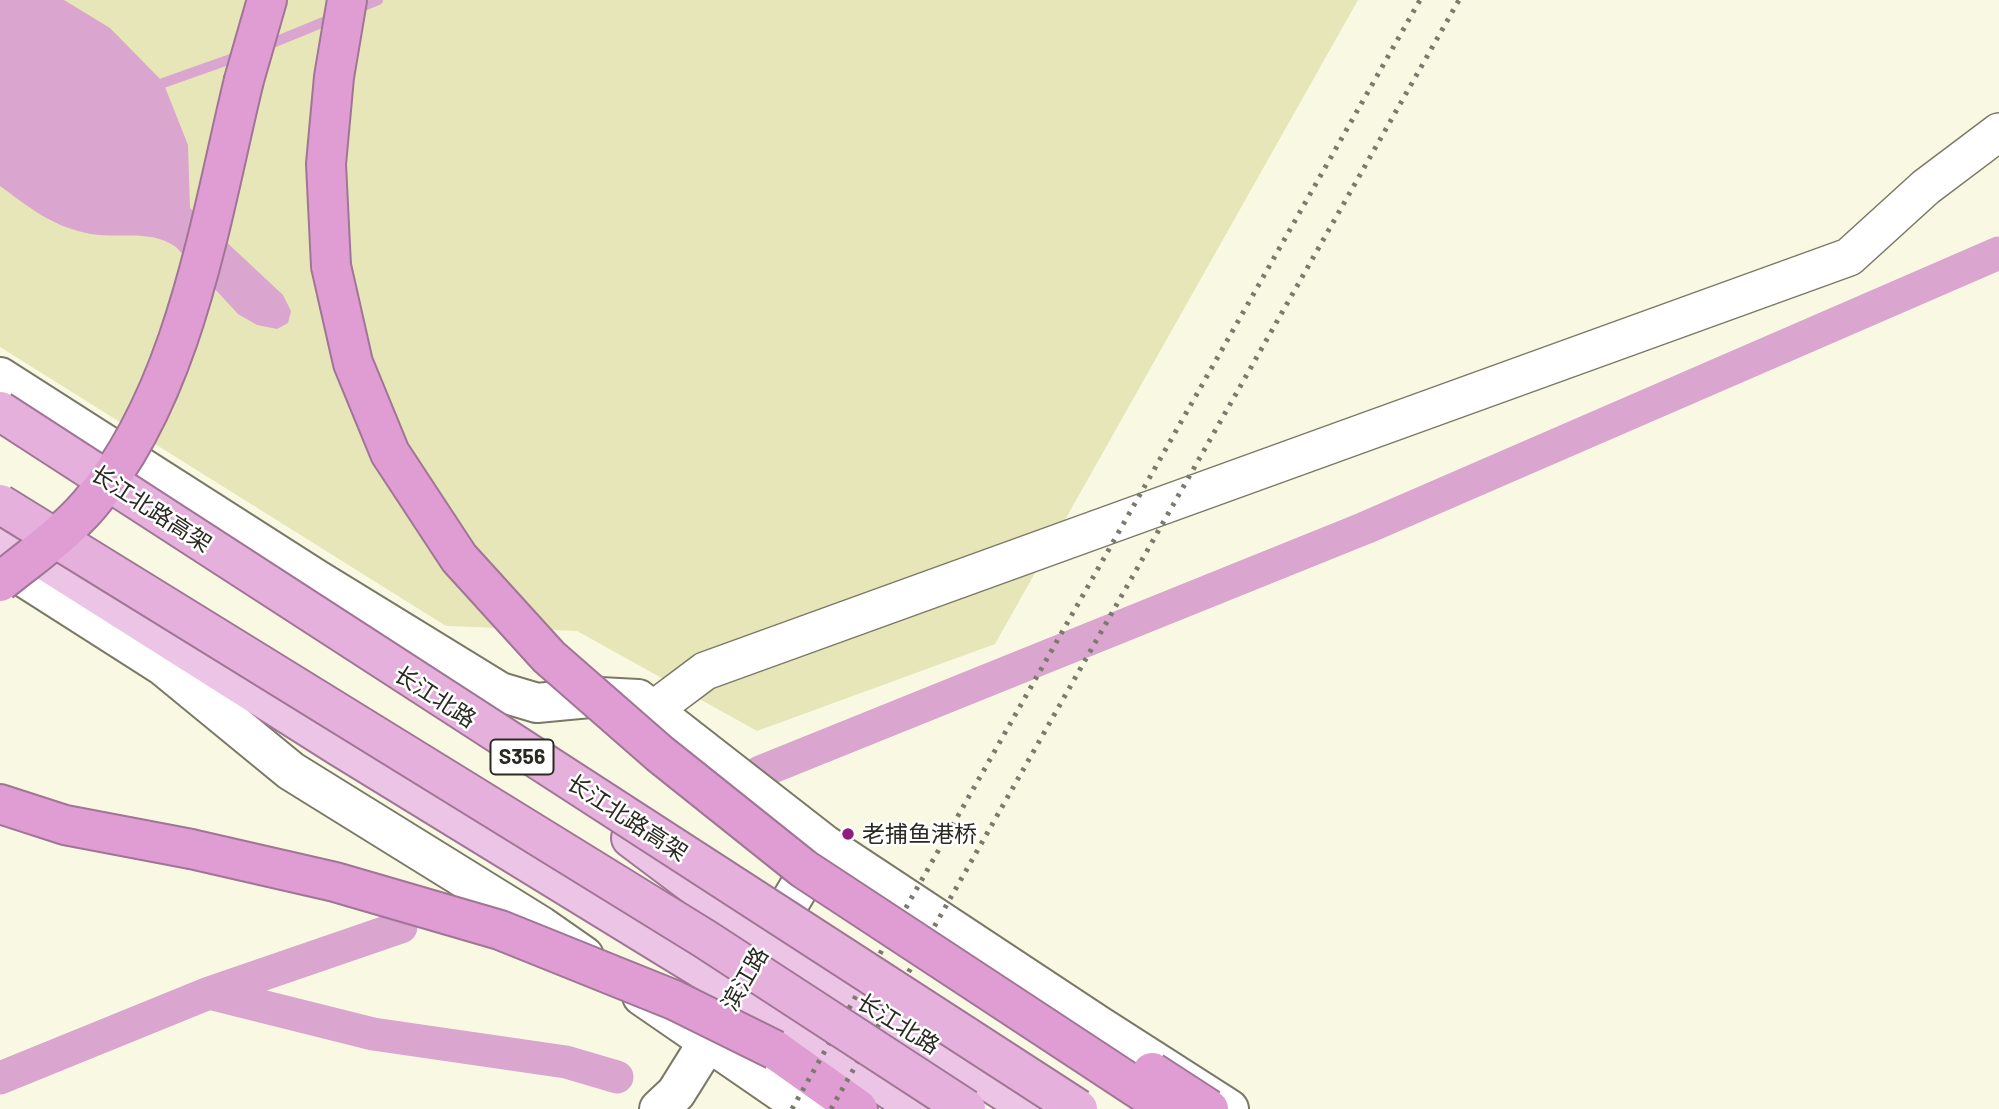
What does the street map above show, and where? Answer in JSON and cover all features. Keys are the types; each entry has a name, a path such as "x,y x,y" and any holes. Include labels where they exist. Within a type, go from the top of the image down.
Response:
{"highway":[{"path":"0,582 46,546 88,506 123,460 148,413 176,345 197,275 244,80 267,0"},
{"path":"347,0 334,77 326,164 331,266 353,363 390,453 459,558 549,657 660,754 814,857 1209,1109"},
{"name":"长江北路高架","path":"0,411 1078,1109"},
{"name":"S356","path":"0,504 693,932 966,1109"},
{"path":"0,804 65,825 191,849 335,882 500,930 674,1000 775,1049 858,1109"},
{"path":"814,857 1169,1109"}],"main road":[{"name":"长江北路","path":"0,420 464,713 768,941 1032,1109"},
{"path":"0,532 340,747 738,991 920,1109"}],"street":[{"path":"653,710 705,671 1849,257 1926,187 1999,131"},
{"path":"0,377 316,579 500,692 537,703 600,697 638,699 814,857 1098,1025 1229,1109"},
{"path":"0,562 163,666 291,771 541,926 806,1109"},
{"name":"滨江路","path":"659,1109 676,1093 708,1043 814,857"}],"green space":[{"path":"0,0 1358,0 995,644 757,731 577,631 446,626 0,347"}],"shaded area":[{"path":"0,0 64,0 110,28 163,82 188,145 190,208 283,295 291,311 288,323 277,329 257,325 238,314 176,247 166,241 146,236 102,235 77,231 42,216 0,186"}],"waterway":[{"path":"356,9 378,0"},
{"path":"265,46 336,17"},
{"path":"163,83 242,55"},
{"path":"760,772 1365,528 1999,253"},
{"path":"0,1078 209,993 401,927"},
{"path":"209,993 373,1034 566,1062 617,1077"}],"railway":[{"path":"792,1109 1420,0"},
{"path":"831,1109 1459,0"}],"place":[{"name":"老捕鱼港桥","path":"848,834"}]}
